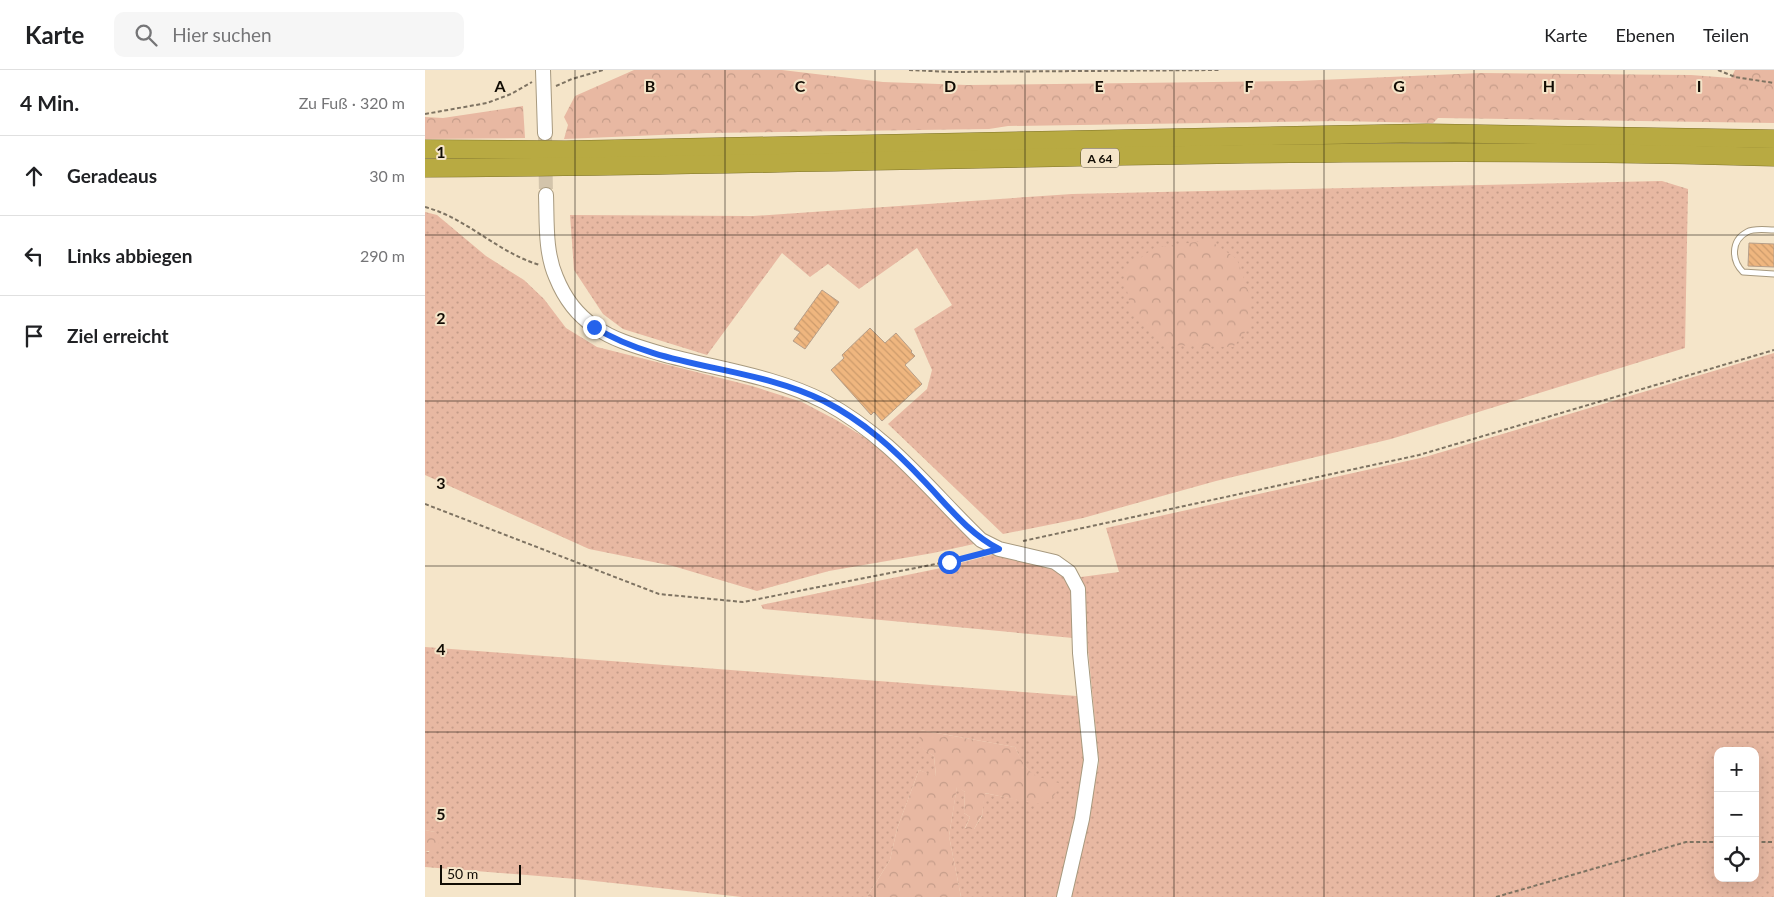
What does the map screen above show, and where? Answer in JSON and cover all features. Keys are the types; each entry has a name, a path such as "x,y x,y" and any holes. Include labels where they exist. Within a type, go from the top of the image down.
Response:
{"highway":[{"name":"A 64","path":"425,150 586,149 1427,134 1774,139"},
{"name":"A 64","path":"425,168 1423,152 1647,153 1774,157"}],"street":[{"path":"543,79 545,134"},
{"path":"546,195 548,243 552,266 562,290 575,309 594,327 614,338 650,350 802,391 856,419 904,460 981,540 999,549 1055,562 1069,572 1078,589 1080,653 1091,760 1081,819 1064,897"}],"lane":[{"path":"1774,230 1747,232 1736,243 1734,256 1736,264 1743,272 1774,274"}],"path":[{"path":"425,114 487,103 543,79 603,70"},
{"path":"909,70 951,72 1219,70"},
{"path":"1718,70 1735,78 1774,84"},
{"path":"425,207 438,210 513,255 533,264 552,266"},
{"path":"1022,542 1419,456 1774,350"},
{"path":"425,504 659,594 743,602 939,564 999,549"},
{"path":"1496,897 1686,842 1714,842"},
{"path":"1759,842 1774,842"}],"green space":[{"path":"634,70 782,70 883,82 967,85 1297,81 1481,73 1691,75 1731,78 1735,70 1774,70 1774,123 1438,118 1433,123 1337,121 1008,126 989,129 707,133 564,139 568,125 564,117 575,96"},
{"path":"523,106 525,138 425,139 425,117 443,118"},
{"path":"1662,181 1688,189 1685,348 1391,439 1216,481 1083,518 1003,534 888,424 927,389 932,370 914,329 952,305 917,248 859,289 828,264 810,277 782,253 707,355 623,329 603,314 574,270 570,215 753,216 1072,194"},
{"path":"425,212 437,215 486,256 524,280 544,299 566,328 597,347 752,386 802,402 838,421 880,447 974,544 829,571 757,591 673,566 589,549 425,475"},
{"path":"1209,240 1237,259 1250,296 1250,326 1233,347 1166,345 1131,310 1123,271 1154,248"},
{"path":"1774,353 1774,897 1071,897 1099,763 1081,577 1119,572 1106,528 1425,457"},
{"path":"999,553 1032,560 1053,568 1068,582 1073,592 1075,603 1073,638 763,609 761,605 941,568"},
{"path":"425,647 1077,696 1088,762 1061,897 961,897 949,836 957,786 965,792 964,813 970,817 965,828 974,829 982,816 984,793 1036,803 1034,776 1022,763 1015,747 920,730 920,747 934,756 936,777 919,770 897,829 890,860 867,897 742,897 576,879 425,867 425,852 429,852 435,832 425,830"},
{"path":"920,730 1015,747 1024,764 1032,773 1044,779 1062,784 1050,801 1036,804 985,793 982,815 974,829 965,829 970,817 964,813 965,792 957,787 949,836 961,897 867,897 890,860 897,829 919,770 936,776 934,756 919,747"},
{"path":"425,830 435,832 441,838 436,849 425,852"}],"building":[{"path":"1749,243 1774,244 1774,267 1748,266"},
{"path":"822,290 839,302 805,349 793,341 800,332 794,329"},
{"path":"870,328 885,343 896,333 915,356 905,365 922,384 882,421 874,412 871,415 831,370 844,358 842,355"}],"tunnel":[{"path":"545,133 546,195"}],"route":[{"path":"594,327 614,338 642,348 767,380 802,391 856,419 904,460 981,540 999,549 949,562"}]}
